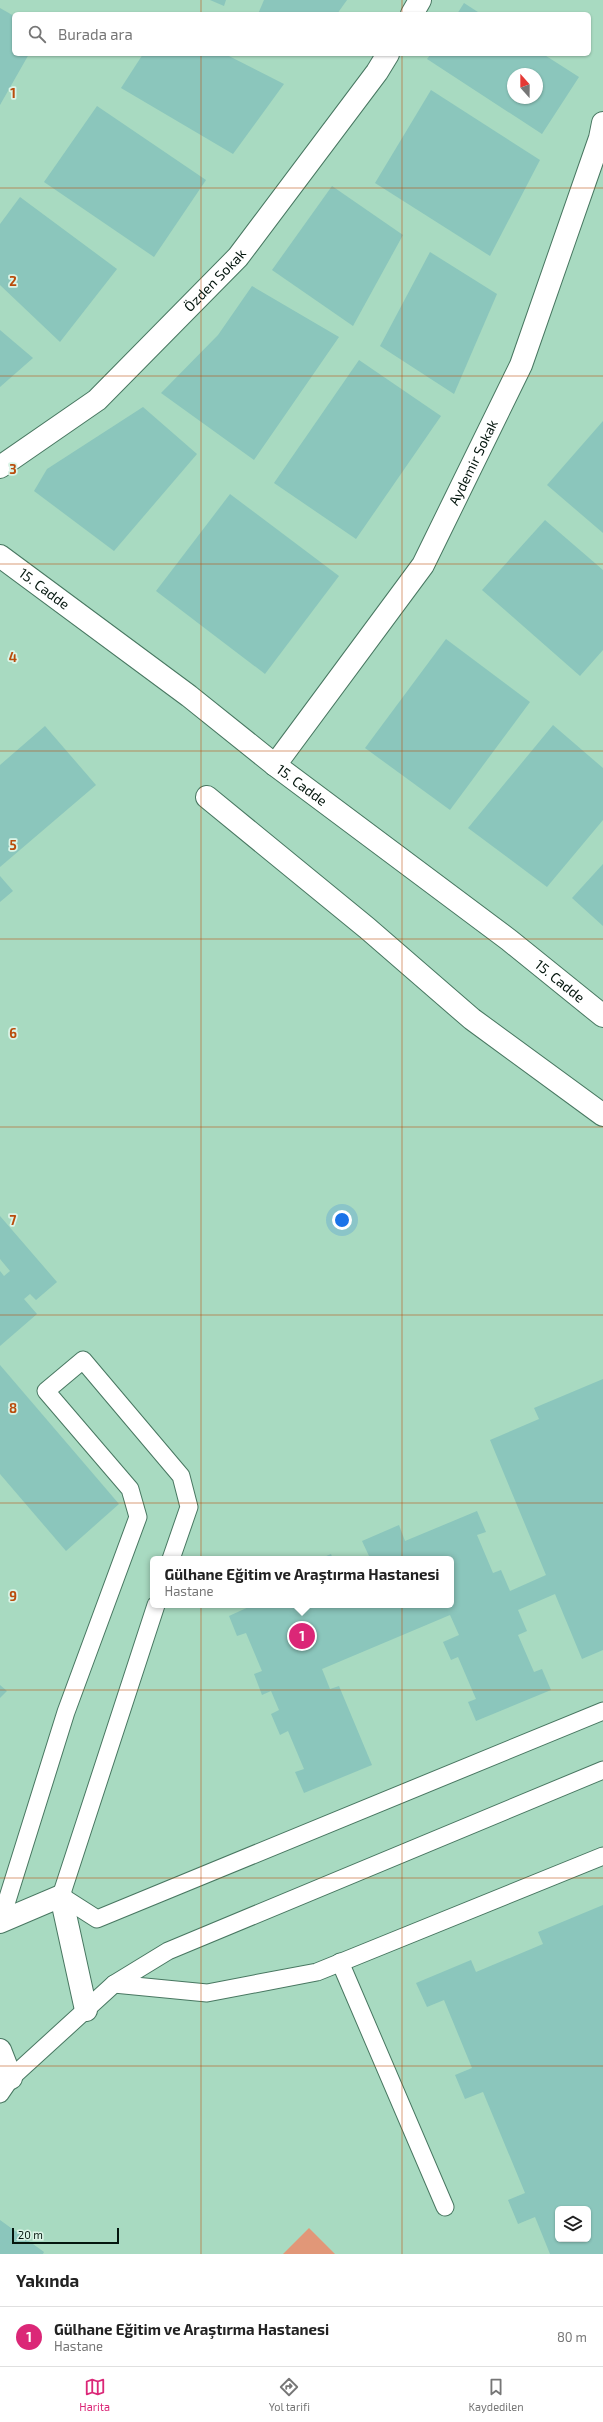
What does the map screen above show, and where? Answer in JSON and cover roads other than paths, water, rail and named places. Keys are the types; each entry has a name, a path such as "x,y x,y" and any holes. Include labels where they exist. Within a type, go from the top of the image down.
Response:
{"street":[{"path":"413,12 420,0"},
{"name":"Özden Sokak","path":"0,467 96,400 238,257 377,72 387,56"},
{"name":"Aydemir Sokak","path":"275,765 423,566 521,365 598,146 603,123"},
{"name":"15. Cadde","path":"0,556 189,696 275,765 509,940 603,1016"},
{"path":"207,797 367,928 472,1019 603,1116"},
{"path":"0,1923 61,1896 86,2010"},
{"path":"0,2050 6,2086"}],"lane":[{"path":"0,1923 66,1712 138,1517 130,1489 46,1391 83,1360 181,1476 188,1507 172,1556"},
{"path":"155,1608 61,1896 97,1919 603,1711"},
{"path":"6,2086 114,1984 168,1951 603,1770"},
{"path":"114,1984 207,1993 317,1972 603,1856"},
{"path":"340,1962 445,2208"}],"place":[{"name":"Gülhane Eğitim ve Araştırma Hastanesi","path":"302,1636"}]}
